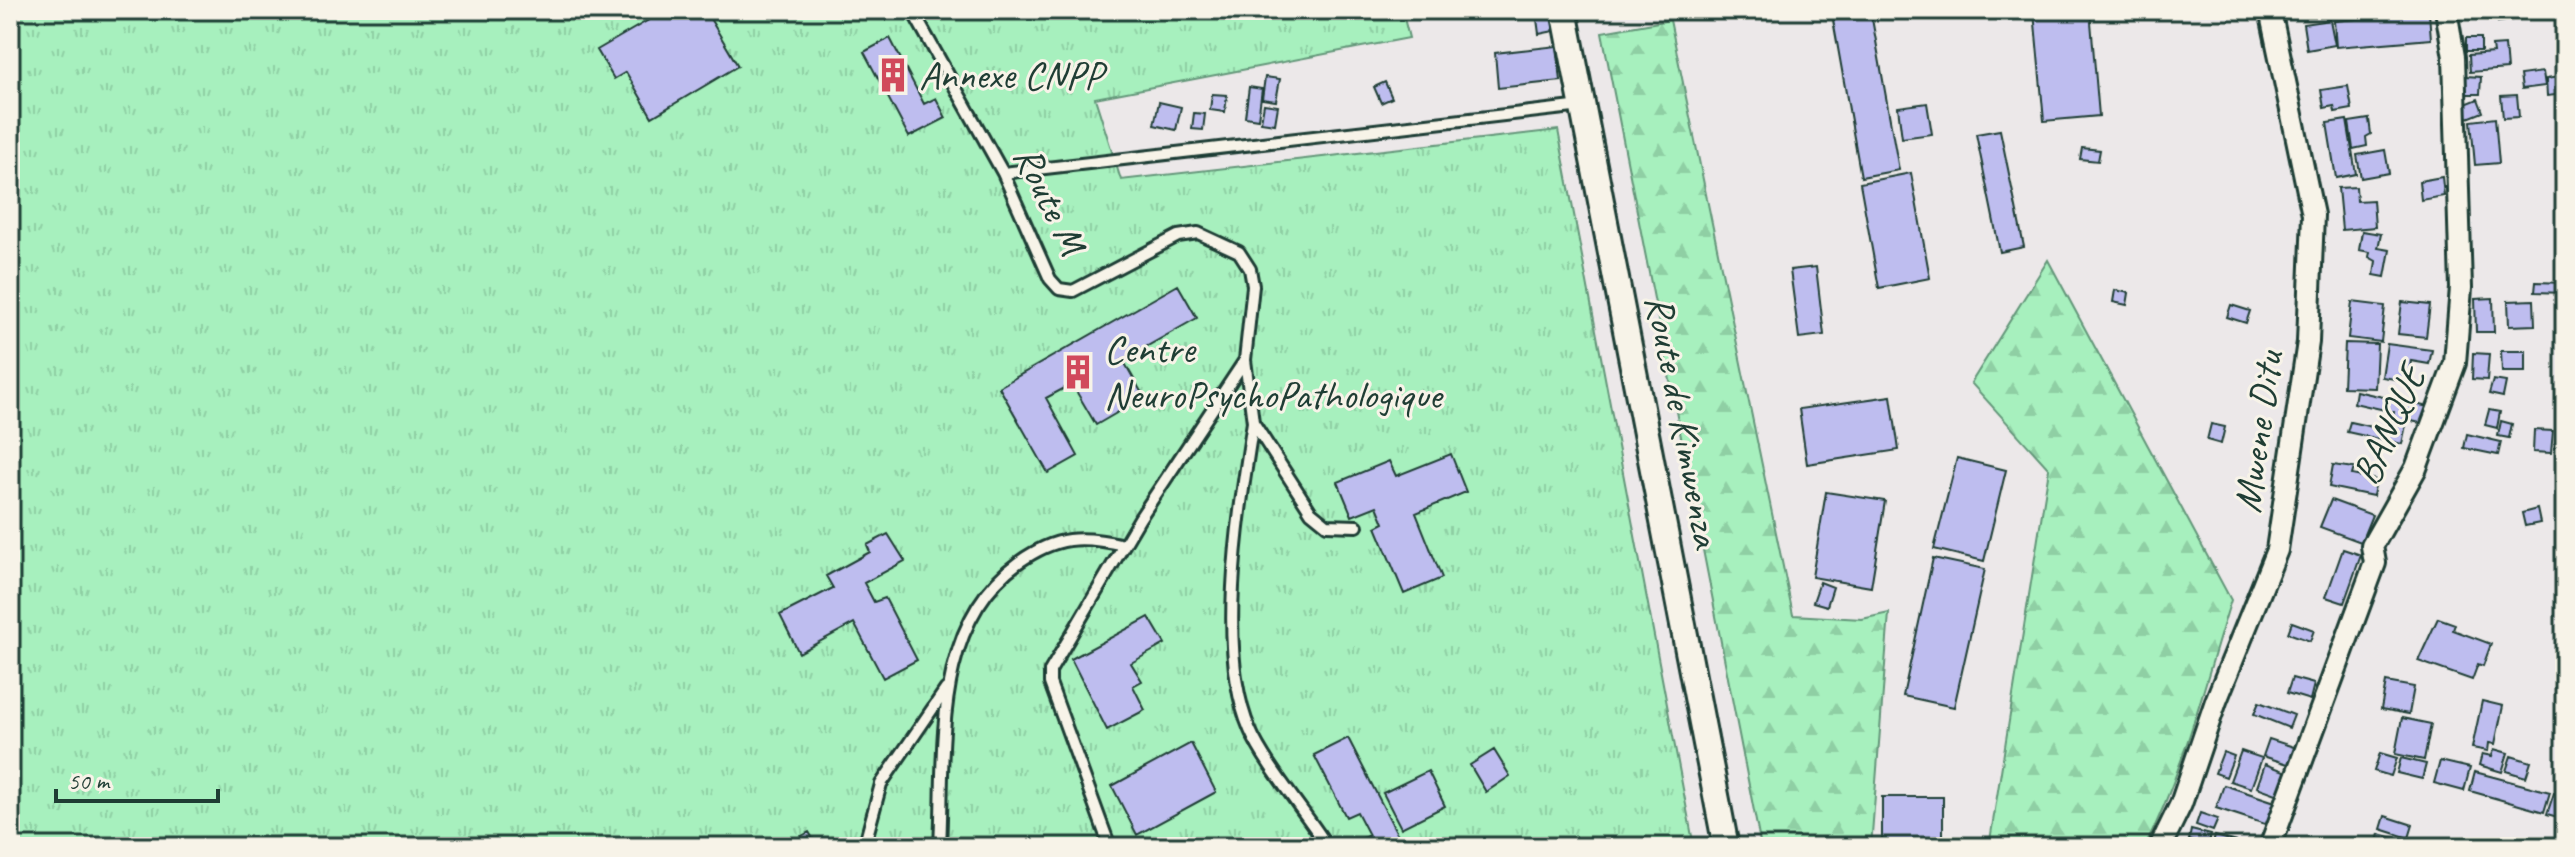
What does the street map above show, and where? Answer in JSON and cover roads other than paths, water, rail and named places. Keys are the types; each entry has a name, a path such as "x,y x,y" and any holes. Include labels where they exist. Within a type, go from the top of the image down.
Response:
{"street":[{"name":"Route de Kimwenza","path":"1564,10 1726,847"},
{"name":"Mwene Ditu","path":"2160,847 2181,804 2216,701 2277,550 2308,342 2313,215 2270,10"},
{"name":"BANQUE","path":"2270,847 2375,563 2372,546 2416,468 2455,363 2461,288 2454,57 2446,10"}],"lane":[{"name":"Route M","path":"912,10 1003,173 1050,279 1059,289 1073,291 1178,236 1198,233 1239,252 1250,269 1253,286 1245,360 1253,422 1311,512 1327,525 1357,526"},
{"path":"1003,173 1582,106"},
{"path":"1110,847 1050,683 1050,671 1124,545 1245,360"},
{"path":"1253,422 1234,553 1234,669 1250,730 1321,837"},
{"path":"940,847 948,688 962,638 984,593 1000,576 1028,556 1077,537 1124,545"},
{"path":"864,847 881,784 948,688"}],"place":[{"name":"Annexe CNPP","path":"893,75"},
{"name":"Centre NeuroPsychoPathologique","path":"1078,372"}]}
